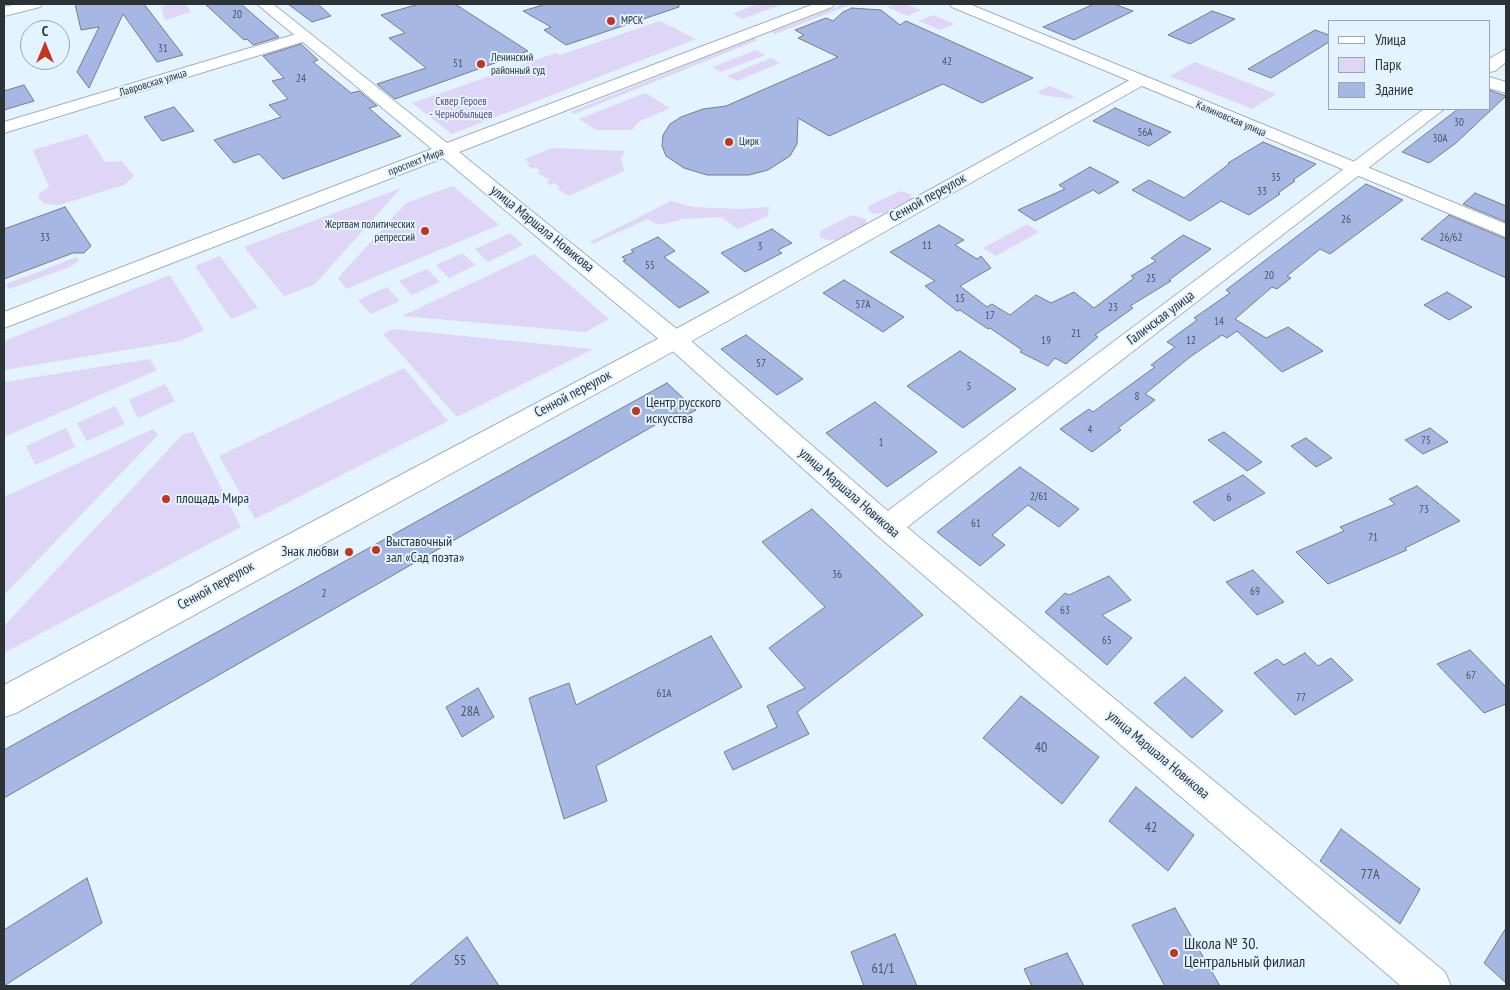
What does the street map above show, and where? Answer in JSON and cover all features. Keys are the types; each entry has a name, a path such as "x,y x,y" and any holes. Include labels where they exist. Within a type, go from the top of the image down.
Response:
{"main road":[{"path":"4,12 35,4"},
{"name":"улица Маршала Новикова","path":"264,4 675,340 887,527 1431,986"},
{"name":"проспект Мира","path":"4,320 827,4"},
{"name":"Калиновская улица","path":"957,4 1506,231"},
{"name":"Лавровская улица","path":"4,128 303,37"},
{"path":"1490,67 1506,54"},
{"name":"Сенной переулок","path":"4,702 675,340 1139,80"},
{"path":"1490,82 1506,88"},
{"name":"Галичская улица","path":"887,527 1434,110"},
{"path":"1292,144 1336,155 1349,156 1365,153 1388,143"}],"green space":[{"path":"185,4 191,12 165,20 161,6"},
{"path":"757,4 783,4 742,19 733,14"},
{"path":"844,4 852,4 775,34 771,32"},
{"path":"895,4 906,4 921,10 907,16 887,7"},
{"path":"933,15 954,24 940,30 919,21"},
{"name":"Сквер Героев - Чернобыльцев","path":"660,21 696,39 452,134 412,103 556,53 560,55"},
{"path":"754,38 758,40 574,114 570,112"},
{"path":"756,50 765,55 721,72 713,67"},
{"path":"771,58 780,63 737,81 727,76"},
{"path":"1195,62 1276,94 1252,109 1170,76"},
{"path":"1050,86 1075,97 1069,99 1043,95 1037,92"},
{"path":"645,93 670,108 638,122 632,130 596,130 579,119"},
{"path":"87,134 105,162 122,161 134,176 124,185 59,205 45,204 38,198 40,193 49,187 33,150"},
{"path":"552,148 625,151 621,159 624,171 569,196 557,189 560,188 555,183 551,185 547,182 550,180 537,173 540,171 535,167 532,169 527,165 530,164 525,159"},
{"path":"453,186 499,225 346,289 338,278 406,203"},
{"path":"401,188 314,285 284,296 244,247"},
{"path":"900,191 911,194 911,199 885,213 874,214 868,210 869,206"},
{"path":"671,201 692,207 741,209 769,207 768,216 738,229 721,217 683,219 664,224 656,224 648,219 592,244 590,242"},
{"path":"852,215 866,219 866,225 838,240 827,240 820,237 820,231"},
{"path":"1027,224 1039,232 996,256 983,248"},
{"path":"510,233 523,245 488,262 475,249"},
{"path":"462,253 476,265 449,278 436,265"},
{"path":"534,254 609,319 586,332 402,316"},
{"path":"220,256 258,308 231,319 195,266"},
{"path":"77,257 79,260 70,267 9,289 6,284"},
{"path":"427,269 440,282 412,295 399,281"},
{"path":"170,275 204,330 180,341 4,370 4,341"},
{"path":"387,287 400,301 371,314 358,300"},
{"path":"394,329 593,349 457,417 383,334"},
{"path":"150,359 157,370 4,437 4,382"},
{"path":"404,368 448,421 255,519 219,456"},
{"path":"165,384 175,401 138,418 129,400"},
{"path":"115,406 125,424 87,441 77,423"},
{"path":"66,428 75,447 35,465 26,446"},
{"path":"153,429 158,435 4,595 4,497"},
{"path":"193,432 241,527 4,653 4,626 183,434"}],"building":[{"path":"75,4 144,4 183,55 157,62 123,14 89,88 77,72 99,27 81,30"},
{"path":"205,4 241,4 279,37 253,45 247,39 244,40"},
{"path":"288,4 318,4 331,16 312,22"},
{"path":"419,4 455,4 528,51 395,99 377,84 426,68 389,38 405,33 381,15"},
{"path":"546,4 679,4 679,7 566,45 544,30 551,27 523,11"},
{"path":"1094,4 1114,4 1133,11 1074,40 1043,27"},
{"path":"852,8 881,10 900,25 906,21 1033,78 982,103 943,84 829,136 798,118 797,144 790,156 768,170 749,175 707,175 684,168 666,156 662,146 663,135 670,124 681,117 703,109 726,106 838,57 798,38 804,35 795,30 826,18 833,21 843,12"},
{"path":"1212,11 1235,19 1190,44 1168,35"},
{"path":"1315,30 1328,35 1328,43 1271,78 1248,69"},
{"path":"301,44 318,60 313,62 351,93 359,91 377,106 369,108 401,136 283,179 259,154 234,163 214,140 281,117 269,105 288,99 272,81 284,78 263,56"},
{"path":"24,85 34,101 4,110 4,91"},
{"path":"1490,90 1506,96 1456,143 1429,163 1402,152 1457,110 1490,110"},
{"path":"174,107 194,131 162,141 144,117"},
{"path":"1115,108 1171,132 1149,146 1093,121"},
{"path":"1263,142 1316,164 1293,180 1295,181 1278,193 1280,194 1249,215 1221,201 1190,221 1132,190 1149,180 1184,198 1228,163"},
{"path":"1090,167 1119,182 1099,194 1093,190 1035,221 1018,210 1065,189 1059,185"},
{"path":"1366,184 1403,200 1330,254 1320,249 1287,276 1291,278 1277,289 1272,287 1235,319 1266,338 1288,327 1323,351 1282,372 1237,331 1227,338 1222,335 1190,357 1145,394 1155,400 1118,428 1121,430 1092,452 1060,429 1089,409 1093,412 1155,367 1151,365 1175,347 1167,342 1197,320 1194,318 1230,293 1226,290"},
{"path":"1475,193 1506,206 1506,222 1463,204"},
{"path":"65,207 91,246 84,253 73,253 4,279 4,229"},
{"path":"1449,215 1506,239 1506,278 1421,239"},
{"path":"939,225 964,240 955,245 977,259 981,256 991,268 960,286 987,307 992,304 1010,315 1036,295 1051,303 1074,292 1094,308 1134,278 1131,276 1156,261 1151,258 1183,235 1211,249 1169,280 1171,281 1130,306 1133,308 1095,335 1098,337 1066,364 1055,358 1048,366 1020,352 1022,350 990,328 988,329 960,310 957,311 925,286 935,281 890,252"},
{"path":"772,229 792,243 778,250 782,253 745,272 721,253"},
{"path":"658,237 675,251 664,257 709,292 679,308 623,261 626,260 622,257 634,252 631,250"},
{"path":"844,280 904,317 883,332 823,293"},
{"path":"1447,292 1472,307 1449,320 1424,305"},
{"path":"746,335 803,379 777,395 721,349"},
{"path":"960,351 1016,389 963,428 907,386"},
{"path":"667,383 696,410 682,418 676,413 4,798 4,750"},
{"path":"875,402 937,452 887,487 826,433"},
{"path":"1430,428 1448,442 1423,454 1405,440"},
{"path":"1224,432 1262,462 1247,471 1208,440"},
{"path":"1306,438 1332,458 1316,467 1291,446"},
{"path":"1020,467 1079,509 1059,527 1028,505 992,535 1005,545 980,566 937,532"},
{"path":"1243,475 1265,493 1214,521 1193,502"},
{"path":"1417,486 1460,521 1405,548 1407,550 1328,584 1296,552 1344,531 1340,527 1395,504 1389,499"},
{"path":"812,509 923,615 797,712 809,734 733,770 724,752 777,727 767,706 805,688 769,648 825,607 762,542"},
{"path":"1253,570 1284,602 1257,615 1226,582"},
{"path":"1109,576 1131,600 1102,615 1132,638 1107,665 1045,612 1065,593 1069,595"},
{"path":"711,636 742,687 596,766 607,801 564,819 529,698 569,683 576,705"},
{"path":"1470,650 1506,687 1506,704 1484,713 1437,664"},
{"path":"1305,653 1318,666 1331,658 1353,680 1295,715 1254,673 1277,659 1284,665"},
{"path":"1185,677 1223,711 1192,738 1154,703"},
{"path":"478,688 494,717 462,737 446,707"},
{"path":"1021,696 1099,757 1062,804 983,738"},
{"path":"1136,787 1194,835 1168,871 1109,821"},
{"path":"1341,829 1420,889 1400,924 1320,861"},
{"path":"87,878 102,923 4,986 4,930"},
{"name":"Школа № 30. Центральный филиал","path":"1175,908 1220,986 1165,986 1132,925"},
{"path":"1506,928 1506,983 1484,963"},
{"path":"895,934 917,986 864,986 851,952"},
{"path":"467,937 499,986 409,986"},
{"path":"1067,953 1084,986 1032,986 1024,969"}],"place":[{"name":"МРСК","path":"611,21"},
{"name":"Ленинский районный суд","path":"481,64"},
{"name":"Цирк","path":"729,142"},
{"name":"Жертвам политических репрессий","path":"425,231"},
{"name":"Центр русского искусства","path":"636,411"},
{"name":"площадь Мира","path":"166,499"},
{"name":"Выставочный зал «Сад поэта»","path":"376,550"},
{"name":"Знак любви","path":"349,552"},
{"name":"Школа № 30. Центральный филиал","path":"1174,953"}]}
